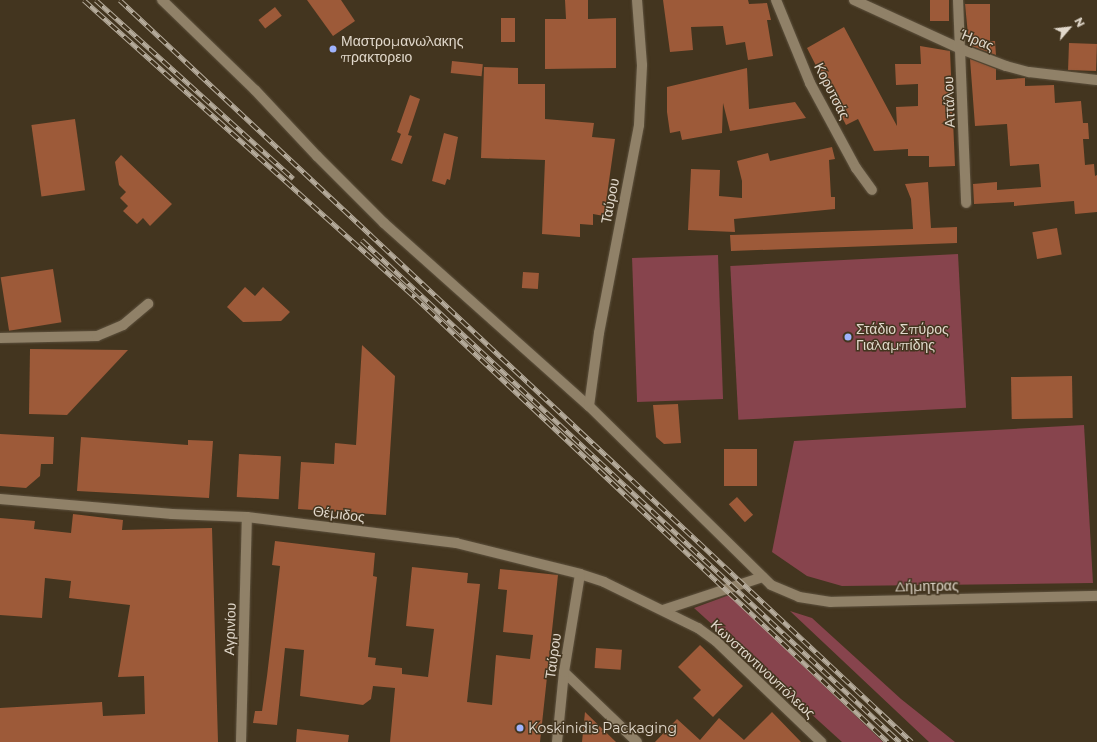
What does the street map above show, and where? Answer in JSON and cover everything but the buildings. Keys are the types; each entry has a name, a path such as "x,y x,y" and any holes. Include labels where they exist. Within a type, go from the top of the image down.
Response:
{"street":[{"name":"Δήμητρας","path":"162,0 255,90 317,156 384,223 589,406 763,577 782,592 799,597 831,602 1097,596"},
{"name":"Ταύρου","path":"589,406 599,334 639,125 642,65 637,0"},
{"name":"Κορυτσάς","path":"776,0 810,83 856,168 872,190"},
{"name":"Ήρας","path":"854,0 961,49 1030,72 1097,80"},
{"name":"Αττάλου","path":"958,0 966,203"},
{"path":"958,0 966,0"},
{"path":"0,338 97,336 122,325 148,304"},
{"name":"Θέμιδος","path":"0,499 172,514 247,517 456,543 580,574 663,610"},
{"name":"Αγρινίου","path":"241,742 247,517"},
{"name":"Ταύρου","path":"557,742 564,672 580,574"},
{"path":"663,610 698,600 763,577"},
{"name":"Κωνσταντινουπόλεως","path":"663,610 698,628 716,641 821,742"},
{"path":"564,672 637,742"}],"shaded area":[{"name":"Στάδιο Σπύρος Γιαλαμπίδης","path":"958,254 966,408 738,420 730,266"},
{"path":"718,255 723,399 637,402 632,258"},
{"path":"1084,425 1093,583 842,586 807,576 772,552 794,441"},
{"path":"729,595 883,742 842,742 694,608"},
{"path":"790,611 812,618 901,699 955,742 929,742"}],"railway":[{"path":"84,0 415,297 888,742"},
{"path":"96,0 293,178"},
{"path":"120,0 912,742"},
{"path":"362,240 900,742"}],"place":[{"name":"Μαστρομανωλακης πρακτορειο","path":"333,49"},
{"name":"Στάδιο Σπύρος Γιαλαμπίδης","path":"848,337"},
{"name":"Koskinidis Packaging","path":"520,728"}]}
